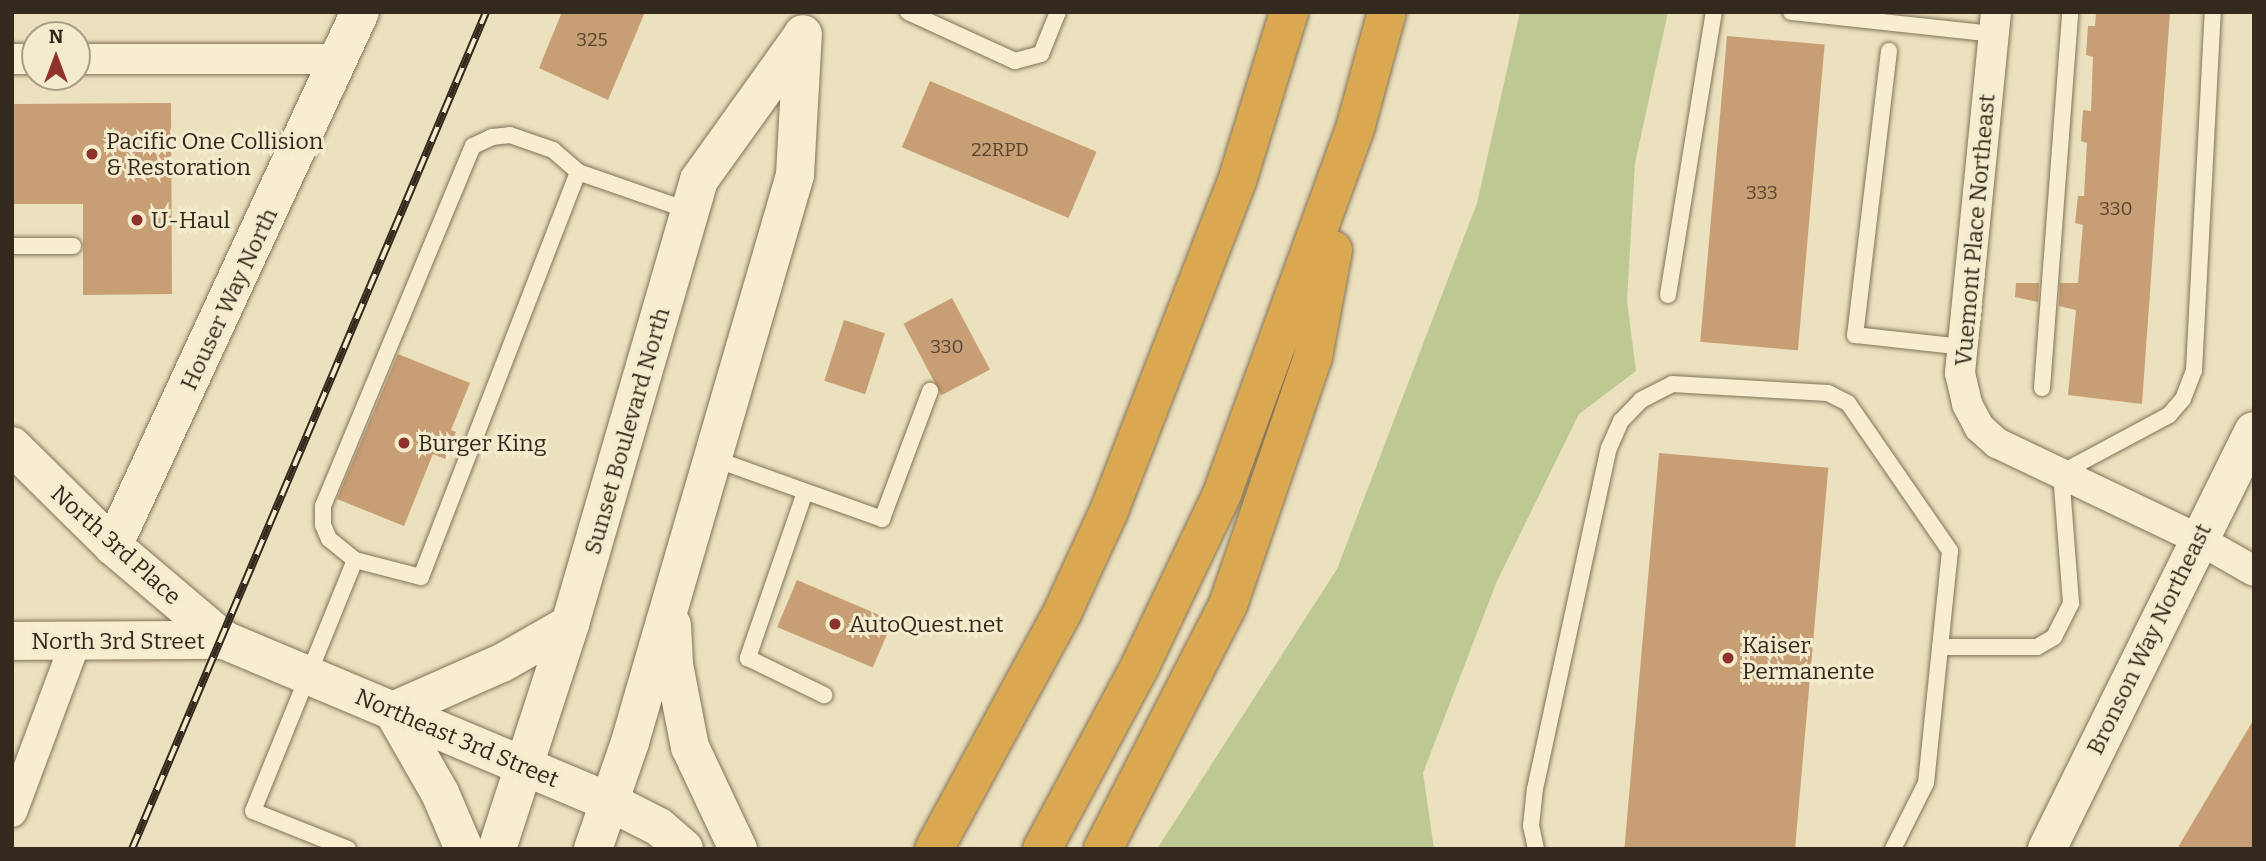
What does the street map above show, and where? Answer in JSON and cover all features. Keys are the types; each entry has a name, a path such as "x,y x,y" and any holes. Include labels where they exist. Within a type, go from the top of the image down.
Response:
{"highway":[{"path":"934,849 1063,611 1114,499 1238,178 1289,12"},
{"path":"1042,849 1108,728 1222,494 1356,125 1388,12"},
{"path":"1103,849 1228,605 1275,477 1314,357 1356,125"}],"main road":[{"name":"Houser Way North","path":"113,546 360,12"},
{"name":"Sunset Boulevard North","path":"497,849 570,624 699,180 806,24"},
{"name":"Sunset Boulevard North","path":"593,849 610,802 676,583 795,175 806,24"},
{"name":"Bronson Way Northeast","path":"2047,849 2198,539 2254,431"},
{"name":"North 3rd Place","path":"12,446 113,546 224,640"},
{"path":"676,583 674,665 682,719 700,774 738,849"},
{"path":"464,849 440,793 393,712 502,663 570,624"},
{"name":"North 3rd Street","path":"12,641 224,640"},
{"name":"Northeast 3rd Street","path":"224,640 610,802 659,827 684,849"}],"street":[{"name":"Vuemont Place Northeast","path":"1995,23 1960,373 1979,427 1997,443 2198,539 2254,572"},
{"path":"91,59 340,59"},
{"path":"12,812 76,641"}],"lane":[{"path":"908,12 1014,61 1041,54 1058,12"},
{"path":"1668,295 1714,12"},
{"path":"1791,12 1995,23"},
{"path":"2042,388 2070,12"},
{"path":"1940,648 2037,648 2054,637 2071,603 2062,473 2169,415 2183,399 2194,370 2213,12"},
{"path":"1889,51 1855,335 1963,347"},
{"path":"578,172 421,577 355,560 329,539 323,506 473,146 492,137 510,135 553,149 578,172 691,211"},
{"path":"12,246 73,246"},
{"path":"1536,849 1531,826 1535,789 1608,448 1621,421 1641,400 1672,384 1828,393 1848,403 1950,551 1926,783 1893,849"},
{"path":"712,458 882,519 930,391"},
{"path":"805,492 748,658 824,695"},
{"path":"348,849 253,811 355,560"}],"green space":[{"path":"1520,12 1668,12 1635,163 1627,301 1636,371 1579,414 1497,581 1423,773 1434,849 1157,849 1337,569 1477,203"}],"building":[{"path":"562,12 645,12 608,100 539,68"},
{"path":"2096,12 2170,12 2142,404 2068,395 2076,310 2059,306 2060,283 2078,283 2083,225 2075,223 2078,196 2084,196 2087,143 2081,141 2083,110 2091,111 2093,57 2086,55 2088,26 2095,26"},
{"path":"1727,36 1825,45 1798,350 1700,342"},
{"path":"930,81 1097,152 1068,218 902,147"},
{"name":"Pacific One Collision & Restoration","path":"171,103 172,294 83,295 83,204 12,204 12,104"},
{"path":"2016,283 2039,283 2038,302 2015,297"},
{"path":"952,298 990,370 941,395 903,324"},
{"path":"844,320 885,333 865,394 824,381"},
{"name":"Burger King","path":"398,354 470,383 451,430 456,432 445,459 433,454 404,526 337,499"},
{"name":"Kaiser Permanente","path":"1659,453 1828,468 1795,849 1624,848"},
{"name":"AutoQuest.net","path":"797,580 893,621 873,668 777,627"},
{"path":"2254,719 2254,849 2177,849"}],"railway":[{"path":"132,849 486,12"}],"place":[{"name":"Pacific One Collision & Restoration","path":"92,154"},
{"name":"U-Haul","path":"137,220"},
{"name":"Burger King","path":"404,443"},
{"name":"AutoQuest.net","path":"835,624"},
{"name":"Kaiser Permanente","path":"1728,658"}]}
